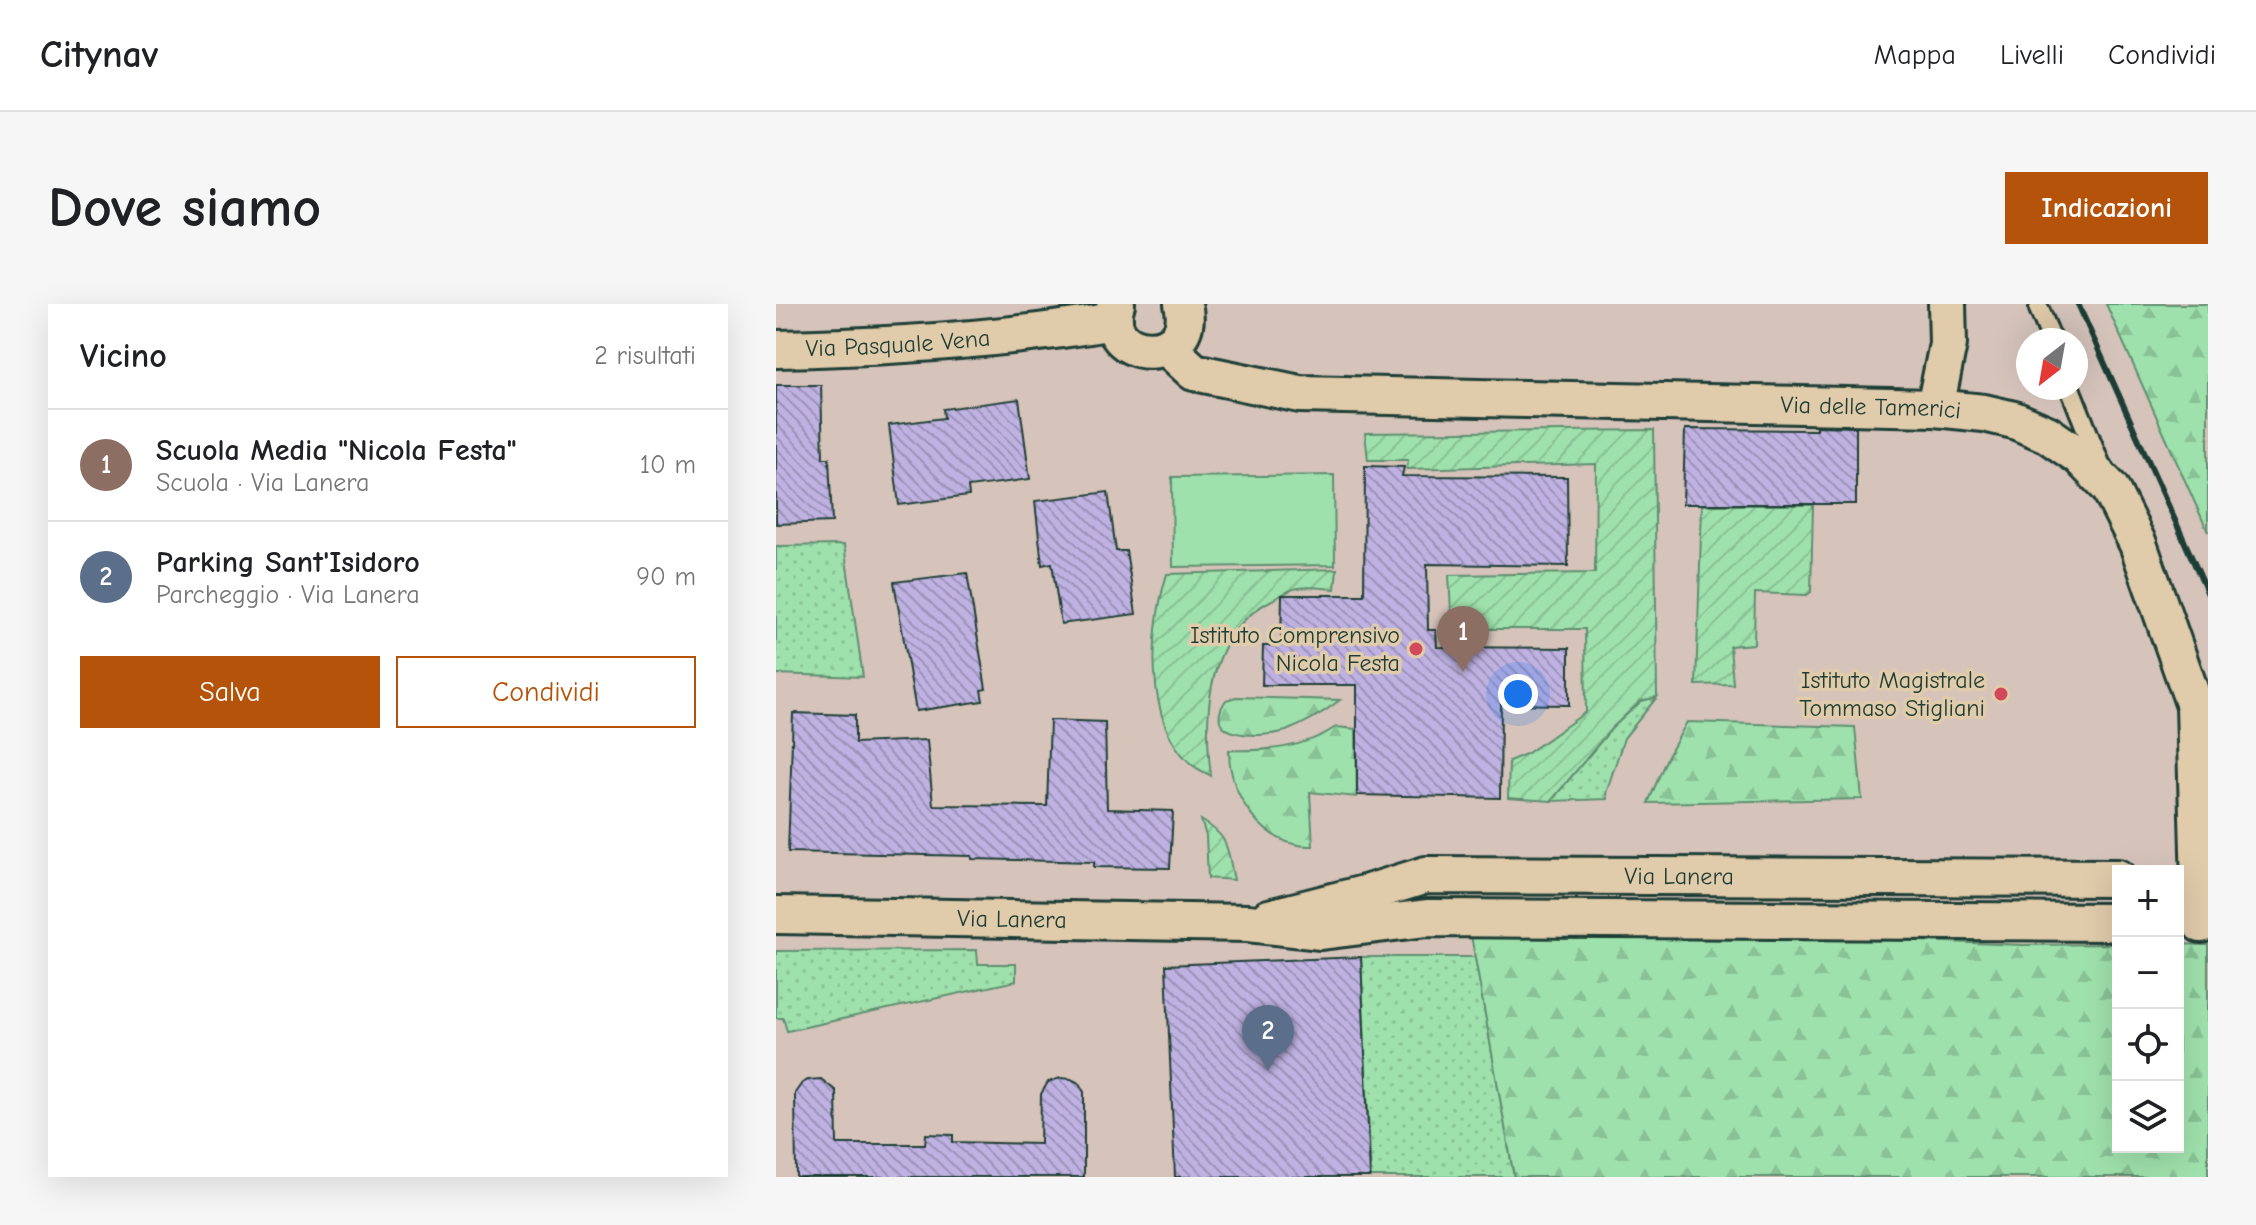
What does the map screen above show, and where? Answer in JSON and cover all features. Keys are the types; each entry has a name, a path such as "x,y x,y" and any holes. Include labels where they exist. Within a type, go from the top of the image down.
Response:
{"street":[{"path":"1167,347 1182,330 1185,319 1183,304"},
{"path":"1935,408 1948,344 1947,304"},
{"name":"Via Pasquale Vena","path":"776,349 847,348 1048,332 1115,312 1118,332 1134,348 1156,351 1167,347"},
{"name":"Via delle Tamerici","path":"1167,347 1194,372 1300,394 1935,408 1984,413 2014,420 2047,434 2079,456 2110,488 2138,544 2195,706 2196,923"},
{"name":"Via Lanera","path":"1248,923 1426,875 2112,878"},
{"name":"Via Lanera","path":"776,915 1248,923 1321,931 1427,918 2112,922"}],"lane":[{"path":"2039,309 2047,328"},
{"path":"2075,400 2110,488"}],"green space":[{"path":"2106,304 2208,304 2208,532"},
{"path":"1654,430 1657,697 1641,701 1611,729 1551,801 1508,798 1509,761 1528,753 1586,712 1585,629 1452,629 1449,575 1595,573 1596,464 1407,469 1408,460 1368,460 1365,433"},
{"path":"1334,475 1335,565 1173,567 1172,477"},
{"path":"1702,505 1813,505 1811,592 1807,595 1755,593 1754,644 1730,646 1733,684 1696,685"},
{"path":"844,545 863,677 776,674 776,546"},
{"path":"1337,569 1335,589 1307,587 1291,590 1249,616 1233,634 1214,677 1210,701 1211,776 1194,767 1175,745 1158,699 1155,646 1167,574"},
{"path":"1236,697 1340,700 1286,731 1250,735 1227,729 1221,723 1220,713 1226,700"},
{"path":"1657,697 1624,738 1606,793 1607,799 1551,801 1611,729 1641,701"},
{"path":"1687,722 1855,727 1862,799 1648,803 1666,760"},
{"path":"1336,727 1356,729 1357,797 1310,792 1313,846 1295,845 1265,829 1252,816 1235,784 1229,750 1284,747 1311,740"},
{"path":"1201,820 1217,832 1226,844 1234,880 1208,878 1206,836"},
{"path":"1469,924 2024,945 2112,944 2112,1153 2184,1153 2184,944 2208,945 2208,1177 1514,1177"},
{"path":"977,950 978,964 1016,964 1016,981 787,1031 783,1018 776,1018 776,951"},
{"path":"1361,957 1475,957 1514,1177 1371,1177"}],"building":[{"path":"776,385 821,385 823,458 829,458 832,522 776,524"},
{"path":"1019,399 1030,479 968,487 969,496 899,505 889,425 944,418 943,409"},
{"path":"1816,426 1856,427 1856,504 1683,504 1685,429 1816,430"},
{"path":"1365,466 1404,467 1402,476 1567,477 1568,566 1427,564 1428,630 1436,630 1437,647 1569,648 1569,705 1501,704 1500,798 1357,795 1357,685 1262,685 1263,646 1281,646 1282,595 1364,595"},
{"path":"1108,492 1116,551 1126,551 1136,614 1061,624 1052,563 1042,565 1035,501"},
{"path":"967,573 986,689 981,690 983,701 916,711 894,582"},
{"path":"793,713 855,715 855,743 927,740 933,805 1047,806 1050,720 1105,722 1107,809 1173,811 1170,868 1094,867 1094,862 972,859 972,856 788,852"},
{"path":"1361,957 1370,1177 1175,1177 1166,965"},
{"path":"1060,1078 1079,1083 1084,1092 1084,1177 796,1177 795,1093 808,1080 821,1079 836,1091 837,1144 925,1144 926,1134 953,1135 953,1142 1040,1144 1041,1094 1048,1082"}],"railway":[{"path":"2078,304 2208,594"}],"place":[{"name":"Istituto Comprensivo Nicola Festa","path":"1416,649"},
{"name":"Scuola Media \"Nicola Festa\"","path":"1463,672"},
{"name":"Istituto Magistrale Tommaso Stigliani","path":"2001,694"},
{"name":"Parking Sant'Isidoro","path":"1268,1071"}]}
